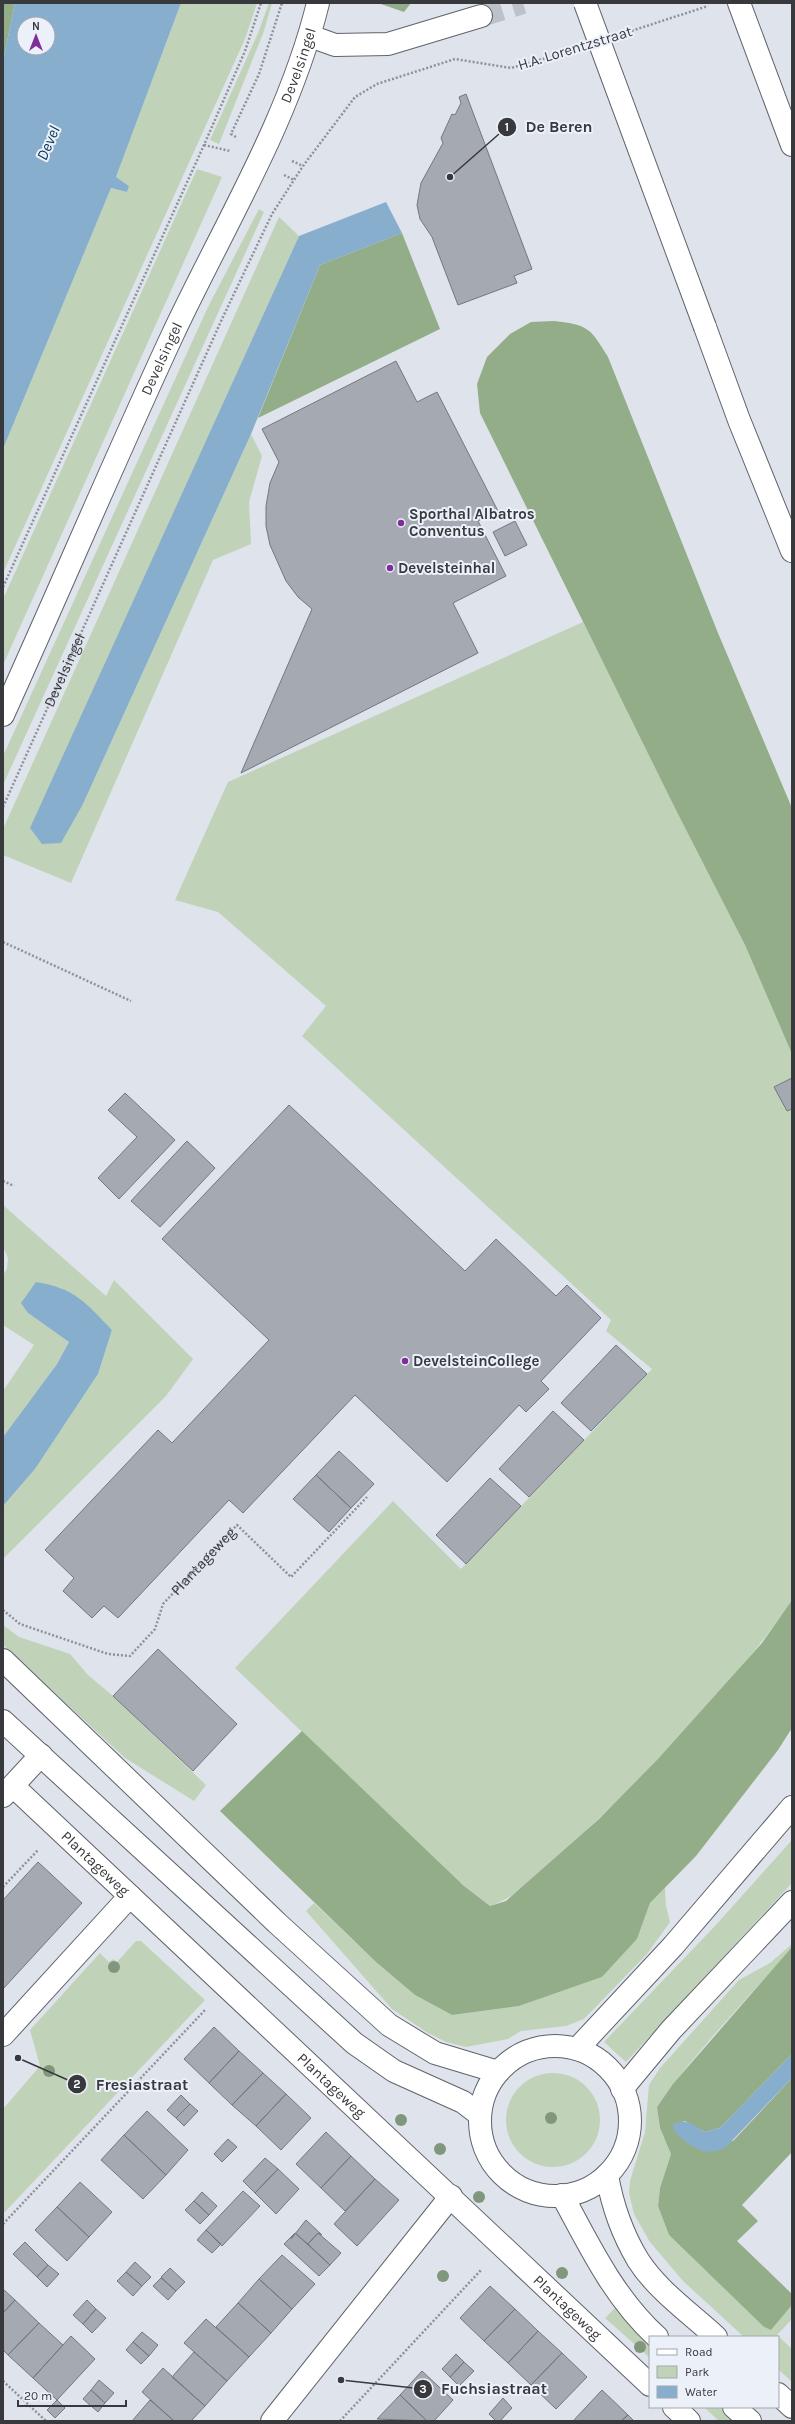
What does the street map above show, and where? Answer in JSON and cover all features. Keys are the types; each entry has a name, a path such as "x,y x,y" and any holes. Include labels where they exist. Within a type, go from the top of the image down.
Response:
{"main road":[{"name":"Develsingel","path":"3,715 172,336 290,91 310,36 318,3"},
{"path":"585,3 739,420 791,550"},
{"path":"739,3 792,145"},
{"path":"310,36 335,44 388,44 481,16"},
{"path":"3,1660 277,1923 389,2025 435,2053 498,2072"},
{"path":"3,1721 354,2043 394,2070 463,2102 480,2115"},
{"path":"8,1791 41,1755"},
{"name":"Plantageweg","path":"8,1791 58,1828 649,2384"},
{"path":"577,2050 668,1951 792,1807"},
{"path":"3,2035 130,1896"},
{"path":"622,2089 671,2030 792,1902"},
{"path":"551,2046 577,2050 596,2058 604,2064 618,2080 622,2089 628,2109 628,2134 622,2154 607,2175 586,2188 562,2195 551,2196 530,2191 510,2181 502,2174 484,2147 480,2115 486,2092 498,2072 514,2058 534,2049 551,2046"},
{"path":"607,2175 610,2193 622,2227 639,2261 662,2287 715,2336"},
{"path":"562,2195 612,2285 638,2320 656,2336"},
{"path":"272,2421 450,2196"},
{"path":"779,2395 792,2407"},
{"path":"675,2408 689,2421"},
{"path":"735,2408 750,2421"}],"path":[{"path":"3,587 204,145 245,51 261,3"},
{"name":"H.A. Lorentzstraat","path":"623,34 711,5"},
{"name":"H.A. Lorentzstraat","path":"302,166 355,97 377,84 455,59 511,68 578,48"},
{"name":"Develsingel","path":"3,806 226,312 272,214 302,166"},
{"path":"3,942 131,1001"},
{"path":"3,1181 14,1186"},
{"name":"Plantageweg","path":"3,1610 20,1624 108,1654 130,1656 155,1629 163,1604 237,1525 291,1577 367,1497"},
{"path":"3,1888 58,1828"},
{"path":"3,2224 226,1987"},
{"path":"340,2421 503,2247"},
{"path":"3,2380 46,2421"}],"green space":[{"path":"3,3 15,3 3,61"},
{"path":"181,3 257,3 245,39 3,573 3,449 111,188 127,192 129,186 116,177"},
{"path":"269,3 272,3 264,31 219,144 210,140 258,33"},
{"path":"378,3 411,3 404,12"},
{"path":"197,169 222,177 3,665 3,599"},
{"path":"259,209 264,212 3,785 3,756 208,307"},
{"path":"279,217 299,236 31,828 83,804 251,434 262,456 249,502 251,544 213,560 71,883 3,855 3,829"},
{"path":"402,233 440,329 258,418 320,265"},
{"path":"554,321 575,324 587,330 597,340 608,357 718,633 792,808 792,1054 745,945 675,808 480,413 477,384 487,357 510,334 531,322"},
{"path":"583,622 745,945 792,1054 792,1600 768,1634 715,1699 657,1761 597,1820 531,1881 511,1896 490,1906 464,1886 235,1668 393,1501 461,1569 652,1369 606,1331 611,1320 302,1036 326,1006 218,912 175,900 228,782"},
{"path":"3,1205 106,1296 114,1280 193,1359 166,1396 3,1559 3,1506 35,1469 98,1374 112,1330 61,1288 36,1282 28,1313 69,1342 57,1364 3,1437 3,1391 34,1345 3,1325 3,1275 7,1269 8,1258 3,1247"},
{"path":"792,1600 792,1728 778,1750 696,1856 650,1903 637,1939 602,1977 519,2006 452,2015 415,1995 376,1962 220,1811 302,1731 464,1886 490,1906 506,1901 599,1819 658,1759 762,1643"},
{"path":"3,1625 19,1637 70,1654 88,1675 113,1696 206,1785 194,1801 125,1758 3,1645"},
{"path":"792,1840 792,1883 626,2062 604,2042 714,1927"},
{"path":"665,1887 666,1906 670,1922 647,1954 584,2019 566,2026 521,2031 508,2039 466,2047 446,2042 428,2033 392,2009 306,1911 314,1903 376,1962 415,1995 452,2015 519,2006 602,1977 637,1939 650,1903"},
{"path":"136,1941 141,1941 205,2000 3,2214 3,2109 40,2066 30,2030 100,1953 109,1962 113,1959 117,1962"},
{"path":"792,1944 792,1947 775,1967 688,2065 657,2107 660,2128 671,2154 660,2188 658,2206 669,2235 764,2327 771,2330 792,2305 792,2319 777,2335 778,2336 743,2336 683,2281 650,2242 634,2214 629,2193 630,2181 645,2132 649,2085 660,2068 739,1980 770,1963"},
{"path":"792,1947 792,2054 720,2128 705,2132 685,2121 673,2125 733,2141 792,2078 792,2152 742,2205 758,2221 737,2241 792,2294 792,2305 771,2330 764,2327 669,2235 658,2206 660,2188 671,2154 660,2128 657,2107 673,2084"},
{"path":"553,2073 571,2077 586,2087 596,2102 600,2120 596,2138 586,2153 571,2163 553,2167 535,2163 520,2153 510,2138 506,2120 510,2102 520,2087 535,2077"},
{"path":"616,2307 649,2338 649,2357 605,2318"},
{"path":"779,2337 792,2349 792,2382 779,2370"},
{"path":"705,2408 723,2408 736,2421 719,2421"}],"water":[{"name":"Devel","path":"15,3 181,3 116,177 129,186 127,192 111,188 3,449 3,61"},
{"path":"386,202 402,233 320,265 251,434 83,804 61,843 42,844 30,828 299,236"},
{"path":"36,1282 61,1288 79,1298 112,1330 98,1374 35,1469 3,1506 3,1437 57,1364 69,1342 28,1313 21,1303"},
{"path":"792,2054 792,2078 725,2148 710,2152 697,2149 691,2146 674,2131 673,2125 681,2121 689,2123 705,2132 720,2128"}],"building":[{"path":"466,94 532,269 514,276 517,283 458,305 432,237 420,219 417,205 421,183 443,143 441,138 452,114 455,115 461,103 459,97"},
{"name":"Develsteinhal","path":"396,361 417,402 437,392 498,511 478,521 506,576 453,603 478,653 241,773 312,609 298,597 286,581 270,545 266,526 266,506 270,483 279,462 262,429"},
{"path":"515,521 527,545 505,556 493,532"},
{"path":"792,1078 792,1109 787,1111 774,1087"},
{"path":"125,1093 175,1140 119,1199 98,1178 137,1137 108,1110"},
{"name":"DevelsteinCollege","path":"289,1105 465,1271 496,1239 556,1296 567,1285 601,1318 541,1381 549,1389 526,1412 519,1405 447,1482 355,1395 243,1513 229,1500 118,1618 104,1606 92,1618 63,1591 74,1578 45,1550 158,1430 172,1443 269,1340 162,1239"},
{"path":"187,1141 215,1168 160,1227 131,1201"},
{"path":"616,1345 647,1374 591,1431 561,1403"},
{"path":"553,1411 584,1440 529,1497 499,1469"},
{"path":"339,1451 374,1484 351,1508 316,1475"},
{"path":"316,1475 351,1508 329,1532 293,1499"},
{"path":"490,1478 521,1506 466,1564 436,1535"},
{"path":"158,1649 237,1724 193,1771 113,1696"},
{"path":"38,1862 82,1903 3,1989 3,1900"},
{"path":"214,2027 239,2051 209,2083 184,2059"},
{"path":"239,2051 263,2073 232,2105 209,2083"},
{"path":"263,2073 286,2094 256,2126 232,2105"},
{"path":"286,2094 311,2118 281,2150 256,2126"},
{"path":"181,2095 190,2104 176,2118 167,2110"},
{"path":"190,2104 198,2111 184,2126 176,2118"},
{"path":"147,2111 188,2150 166,2175 124,2135"},
{"path":"326,2132 351,2156 321,2188 296,2164"},
{"path":"124,2135 166,2175 143,2199 101,2160"},
{"path":"228,2139 237,2147 222,2162 214,2154"},
{"path":"351,2156 375,2179 345,2211 321,2188"},
{"path":"265,2158 278,2169 255,2193 243,2181"},
{"path":"278,2169 299,2189 276,2214 255,2193"},
{"path":"375,2179 399,2200 357,2246 334,2224"},
{"path":"80,2182 112,2212 89,2237 57,2207"},
{"path":"243,2191 260,2206 222,2246 206,2230"},
{"path":"202,2192 217,2206 209,2215 194,2201"},
{"path":"194,2201 209,2215 200,2224 185,2210"},
{"path":"57,2207 89,2237 67,2261 35,2230"},
{"path":"306,2220 322,2235 318,2233 308,2244 295,2233"},
{"path":"206,2230 221,2244 212,2253 197,2240"},
{"path":"295,2233 330,2265 319,2276 284,2244"},
{"path":"318,2233 341,2253 330,2265 308,2244"},
{"path":"25,2242 48,2265 37,2277 13,2254"},
{"path":"282,2255 315,2284 292,2309 259,2279"},
{"path":"135,2262 151,2277 142,2286 126,2272"},
{"path":"48,2265 59,2274 47,2287 37,2277"},
{"path":"170,2268 185,2282 176,2291 161,2277"},
{"path":"126,2272 142,2286 133,2296 117,2281"},
{"path":"161,2278 176,2291 168,2300 153,2286"},
{"path":"259,2279 292,2309 271,2333 238,2303"},
{"path":"490,2286 515,2309 484,2341 460,2318"},
{"path":"3,2289 15,2300 3,2313"},
{"path":"15,2300 39,2323 8,2355 3,2350 3,2313"},
{"path":"87,2300 96,2309 83,2324 73,2315"},
{"path":"238,2303 271,2333 249,2357 216,2327"},
{"path":"96,2309 106,2318 92,2333 83,2324"},
{"path":"515,2309 538,2331 508,2363 484,2341"},
{"path":"206,2319 249,2357 227,2381 184,2343"},
{"path":"39,2323 63,2345 33,2378 8,2355"},
{"path":"538,2331 562,2353 531,2385 508,2363"},
{"path":"142,2332 158,2345 149,2356 133,2342"},
{"path":"71,2336 95,2359 57,2400 33,2378"},
{"path":"133,2342 149,2356 141,2364 126,2350"},
{"path":"194,2352 227,2381 205,2406 172,2377"},
{"path":"562,2353 587,2377 556,2409 531,2385"},
{"path":"456,2354 464,2362 450,2377 442,2369"},
{"path":"464,2362 474,2371 459,2386 450,2377"},
{"path":"163,2368 205,2406 191,2421 174,2421 142,2392"},
{"path":"422,2371 453,2400 434,2421 427,2421 400,2395"},
{"path":"99,2380 114,2393 105,2403 91,2390"},
{"path":"91,2390 105,2403 98,2412 83,2399"},
{"path":"602,2390 628,2415 621,2421 573,2421"},
{"path":"400,2395 427,2421 377,2419"},
{"path":"503,2398 512,2408 500,2421 496,2421 489,2414"},
{"path":"57,2400 65,2408 55,2418 47,2410"},
{"path":"150,2400 174,2421 132,2421"},
{"path":"628,2415 634,2421 621,2421"}],"tunnel":[{"path":"481,16 523,3"}],"place":[{"name":"De Beren","path":"450,177"},
{"name":"Sporthal Albatros Conventus","path":"401,523"},
{"name":"Develsteinhal","path":"390,568"},
{"name":"DevelsteinCollege","path":"405,1361"},
{"name":"Fresiastraat","path":"18,2058"},
{"name":"Fuchsiastraat","path":"341,2380"}]}
